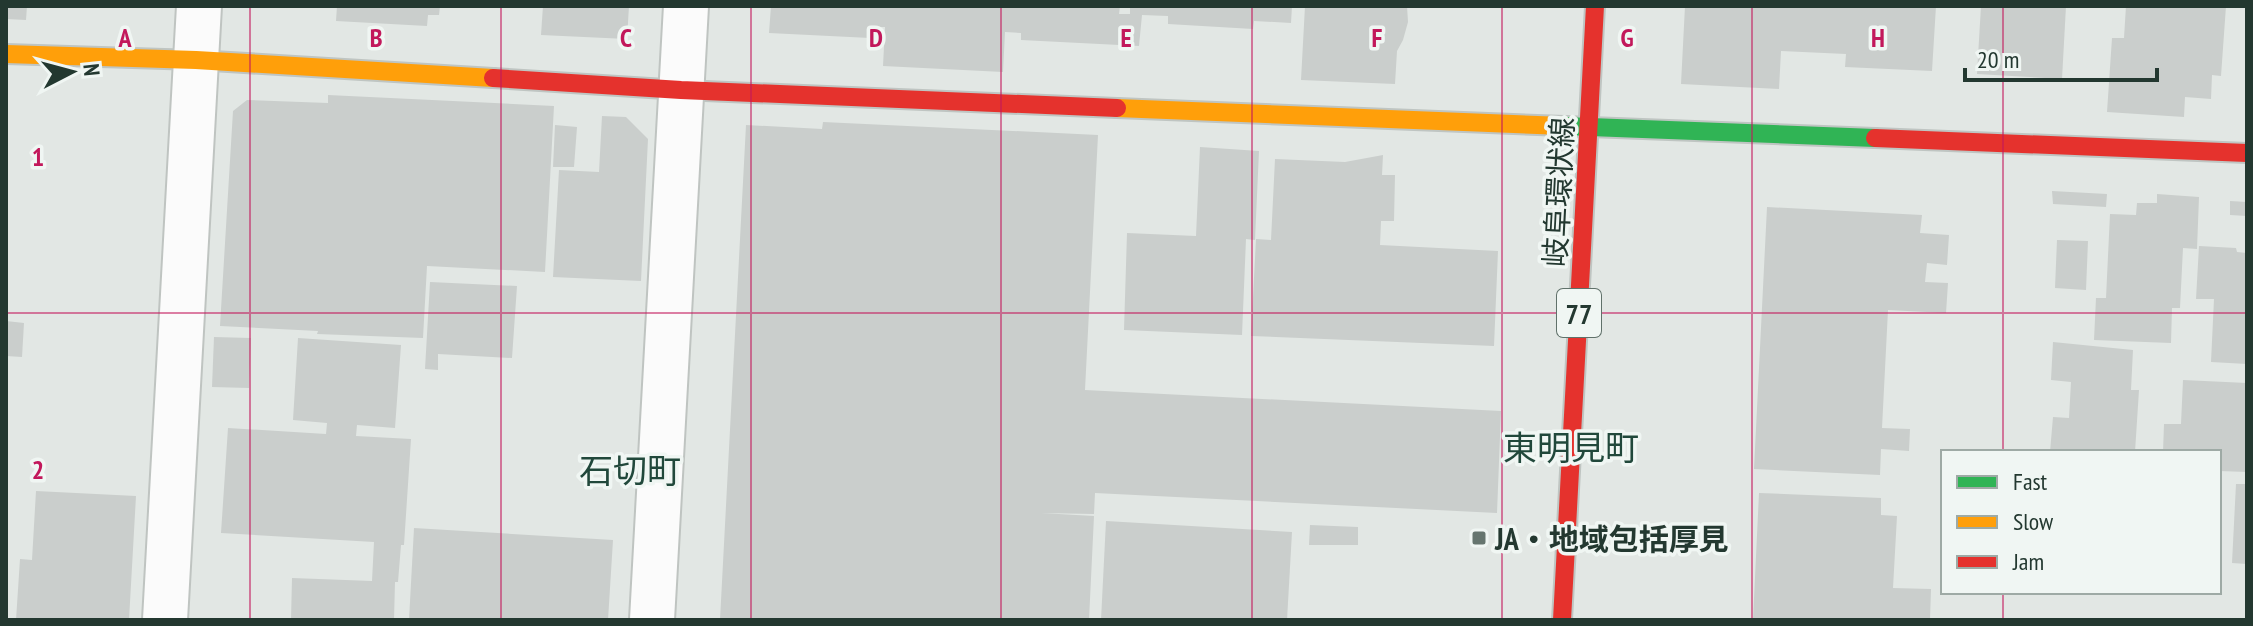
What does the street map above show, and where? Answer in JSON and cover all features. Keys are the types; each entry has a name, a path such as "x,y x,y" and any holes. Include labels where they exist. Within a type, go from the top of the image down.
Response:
{"street":[{"path":"165,620 199,6"},
{"path":"652,620 686,6"},
{"name":"岐阜環状線","path":"1562,620 1595,6"},
{"path":"6,54 196,60 681,90 2247,153"}],"building":[{"path":"6,6 27,6 26,20 6,19"},
{"path":"337,6 440,6 439,15 428,15 427,26 336,21"},
{"path":"543,6 629,6 627,39 541,35"},
{"path":"771,6 1120,6 1119,14 1130,14 1130,6 1292,6 1291,23 1254,21 1253,29 1168,24 1168,16 1142,15 1139,46 1021,40 1021,33 1005,32 1003,72 883,66 885,27 871,27 870,38 769,33"},
{"path":"1305,6 1407,6 1408,22 1397,51 1395,84 1301,80"},
{"path":"1685,6 1936,6 1932,71 1845,67 1846,54 1781,51 1779,89 1681,84"},
{"path":"1981,6 2066,6 2062,79 1977,74"},
{"path":"2126,6 2226,6 2221,76 2212,75 2211,99 2185,97 2184,117 2107,112 2112,38 2124,38"},
{"path":"328,95 554,106 545,272 427,266 423,338 220,326 233,111 247,100 328,103"},
{"path":"602,116 626,117 648,139 641,281 553,277 559,170 599,172"},
{"path":"823,122 1098,135 1085,390 1501,411 1497,513 1095,493 1094,514 1041,513 1094,516 1089,620 720,620 746,125 822,129"},
{"path":"555,125 577,127 574,167 553,167"},
{"path":"1200,147 1259,151 1255,240 1246,239 1242,335 1124,330 1127,233 1196,236"},
{"path":"1383,155 1382,175 1395,175 1394,221 1381,221 1380,245 1498,251 1494,346 1251,336 1256,239 1271,240 1275,159 1345,162"},
{"path":"2052,191 2107,194 2106,207 2053,204"},
{"path":"2157,194 2199,197 2197,249 2183,248 2180,308 2172,308 2171,343 2094,340 2096,298 2106,298 2110,214 2136,215 2137,203 2157,203"},
{"path":"2230,201 2247,202 2247,216 2230,215"},
{"path":"1767,207 1922,215 1920,233 1949,235 1947,265 1927,263 1925,282 1948,283 1946,313 1888,310 1882,428 1910,429 1909,451 1881,449 1880,475 1754,469"},
{"path":"2057,240 2088,241 2086,290 2055,288"},
{"path":"2199,246 2236,248 2237,252 2247,253 2247,364 2211,362 2214,299 2196,299"},
{"path":"430,282 517,286 512,358 438,354 438,370 425,369"},
{"path":"6,321 24,323 22,357 6,356"},
{"path":"214,337 251,338 249,388 212,387"},
{"path":"298,338 401,345 395,428 357,425 356,436 411,439 404,545 401,545 398,582 395,582 394,620 291,620 292,578 372,581 374,542 221,533 228,428 326,434 327,423 293,420"},
{"path":"2053,342 2133,350 2131,390 2139,390 2135,450 2050,450 2053,417 2069,418 2071,382 2051,380"},
{"path":"2183,380 2247,383 2247,472 2221,471 2221,450 2163,450 2164,424 2181,424"},
{"path":"2236,484 2247,484 2247,564 2232,563"},
{"path":"36,491 136,496 129,620 16,620 20,559 32,560"},
{"path":"1759,493 1881,498 1881,515 1897,516 1893,588 1931,589 1930,620 1753,620"},
{"path":"1106,521 1292,532 1287,620 1101,620"},
{"path":"1310,525 1358,527 1358,545 1309,545"},
{"path":"414,528 613,540 608,620 409,620"}],"traffic: fast":[{"path":"1564,126 1875,138"}],"traffic: slow":[{"path":"6,54 196,60 493,78"},
{"path":"1117,108 1564,126"}],"traffic: jam":[{"path":"1562,620 1595,6"},
{"path":"493,78 681,90 1117,108"},
{"path":"1875,138 2247,153"}],"place":[{"name":"JA・地域包括厚見","path":"1479,538"}],"district":[{"name":"東明見町","path":"1571,447"},
{"name":"石切町","path":"630,470"}]}
